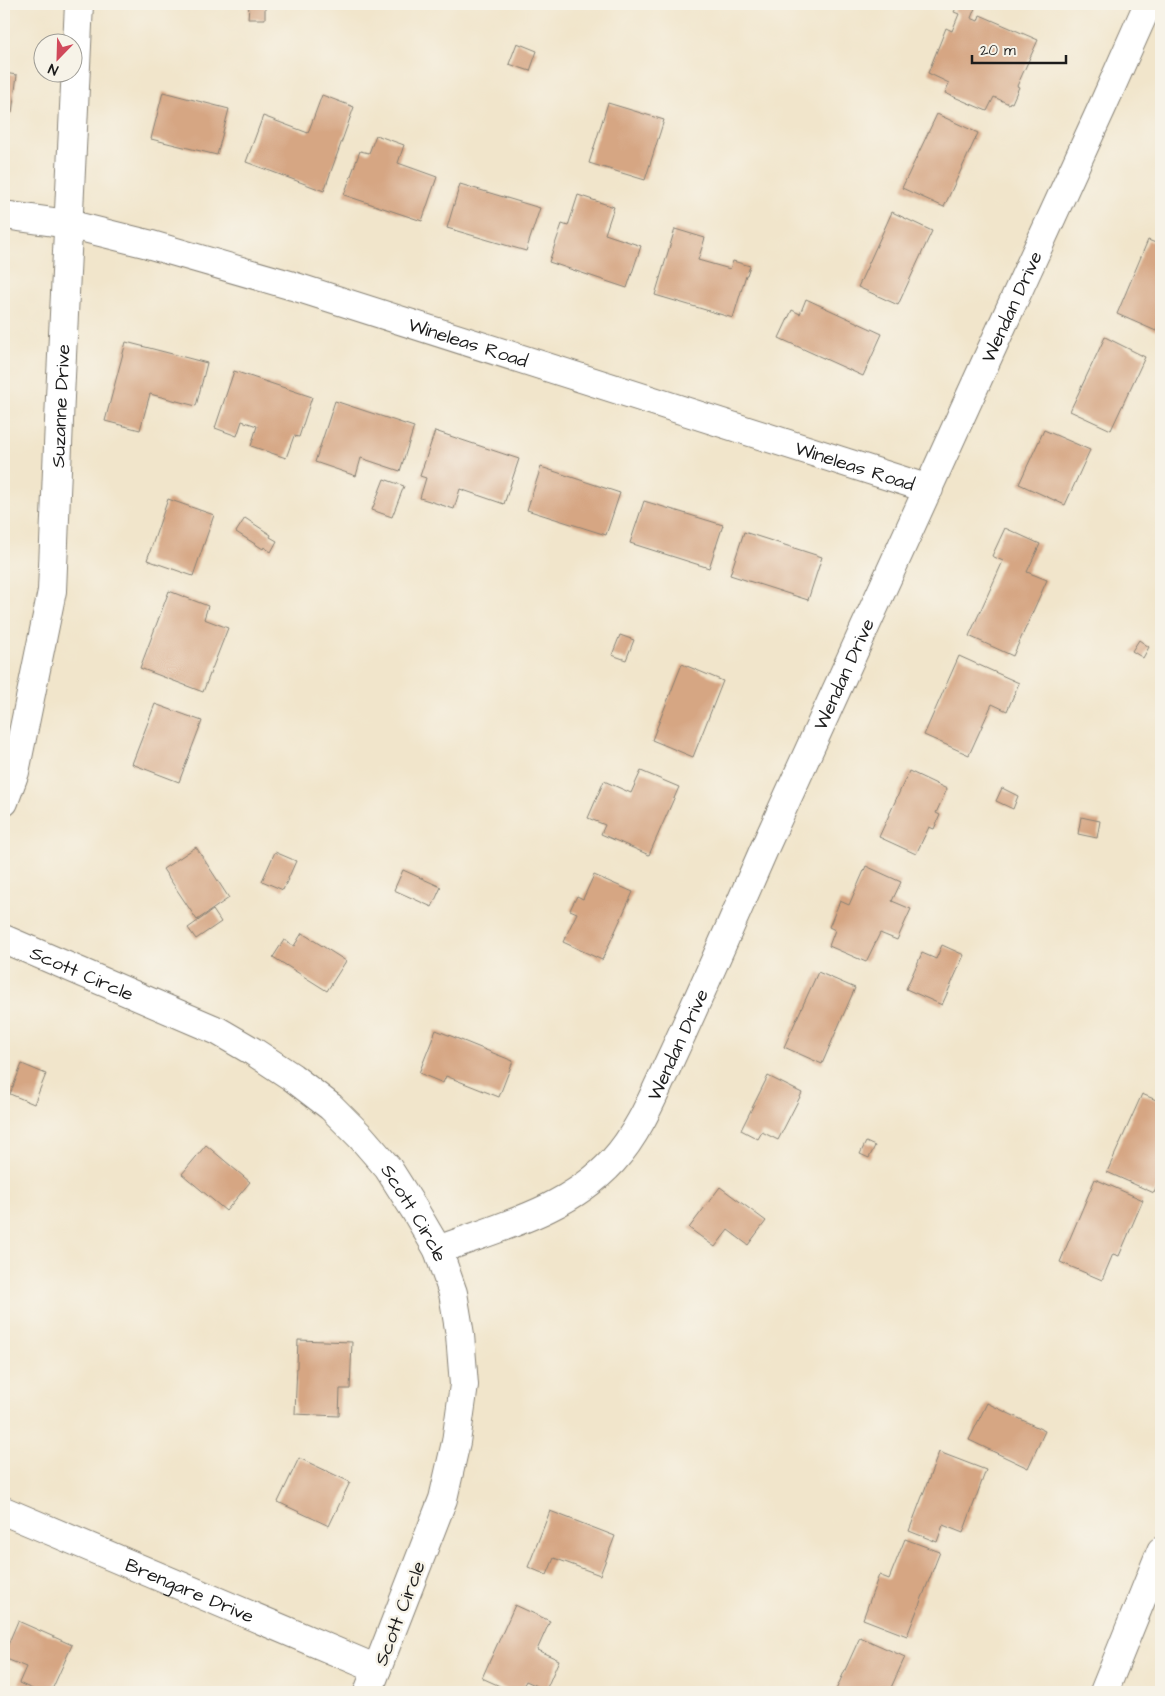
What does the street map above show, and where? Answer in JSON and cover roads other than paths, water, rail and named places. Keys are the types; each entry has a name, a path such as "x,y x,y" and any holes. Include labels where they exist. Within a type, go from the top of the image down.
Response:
{"street":[{"name":"Suzanne Drive","path":"4,802 14,772 52,591 79,4"},
{"name":"Wendan Drive","path":"438,1250 535,1215 570,1196 596,1177 615,1159 634,1133 679,1042 789,793 929,489 1148,4"},
{"name":"Wineleas Road","path":"4,215 68,224 148,244 293,286 929,489"},
{"name":"Scott Circle","path":"4,939 218,1031 292,1077 331,1107 388,1168 438,1250 453,1294 460,1335 464,1385 443,1499 373,1681"},
{"name":"Brengare Drive","path":"4,1512 373,1681"},
{"path":"1104,1692 1161,1551"}]}
